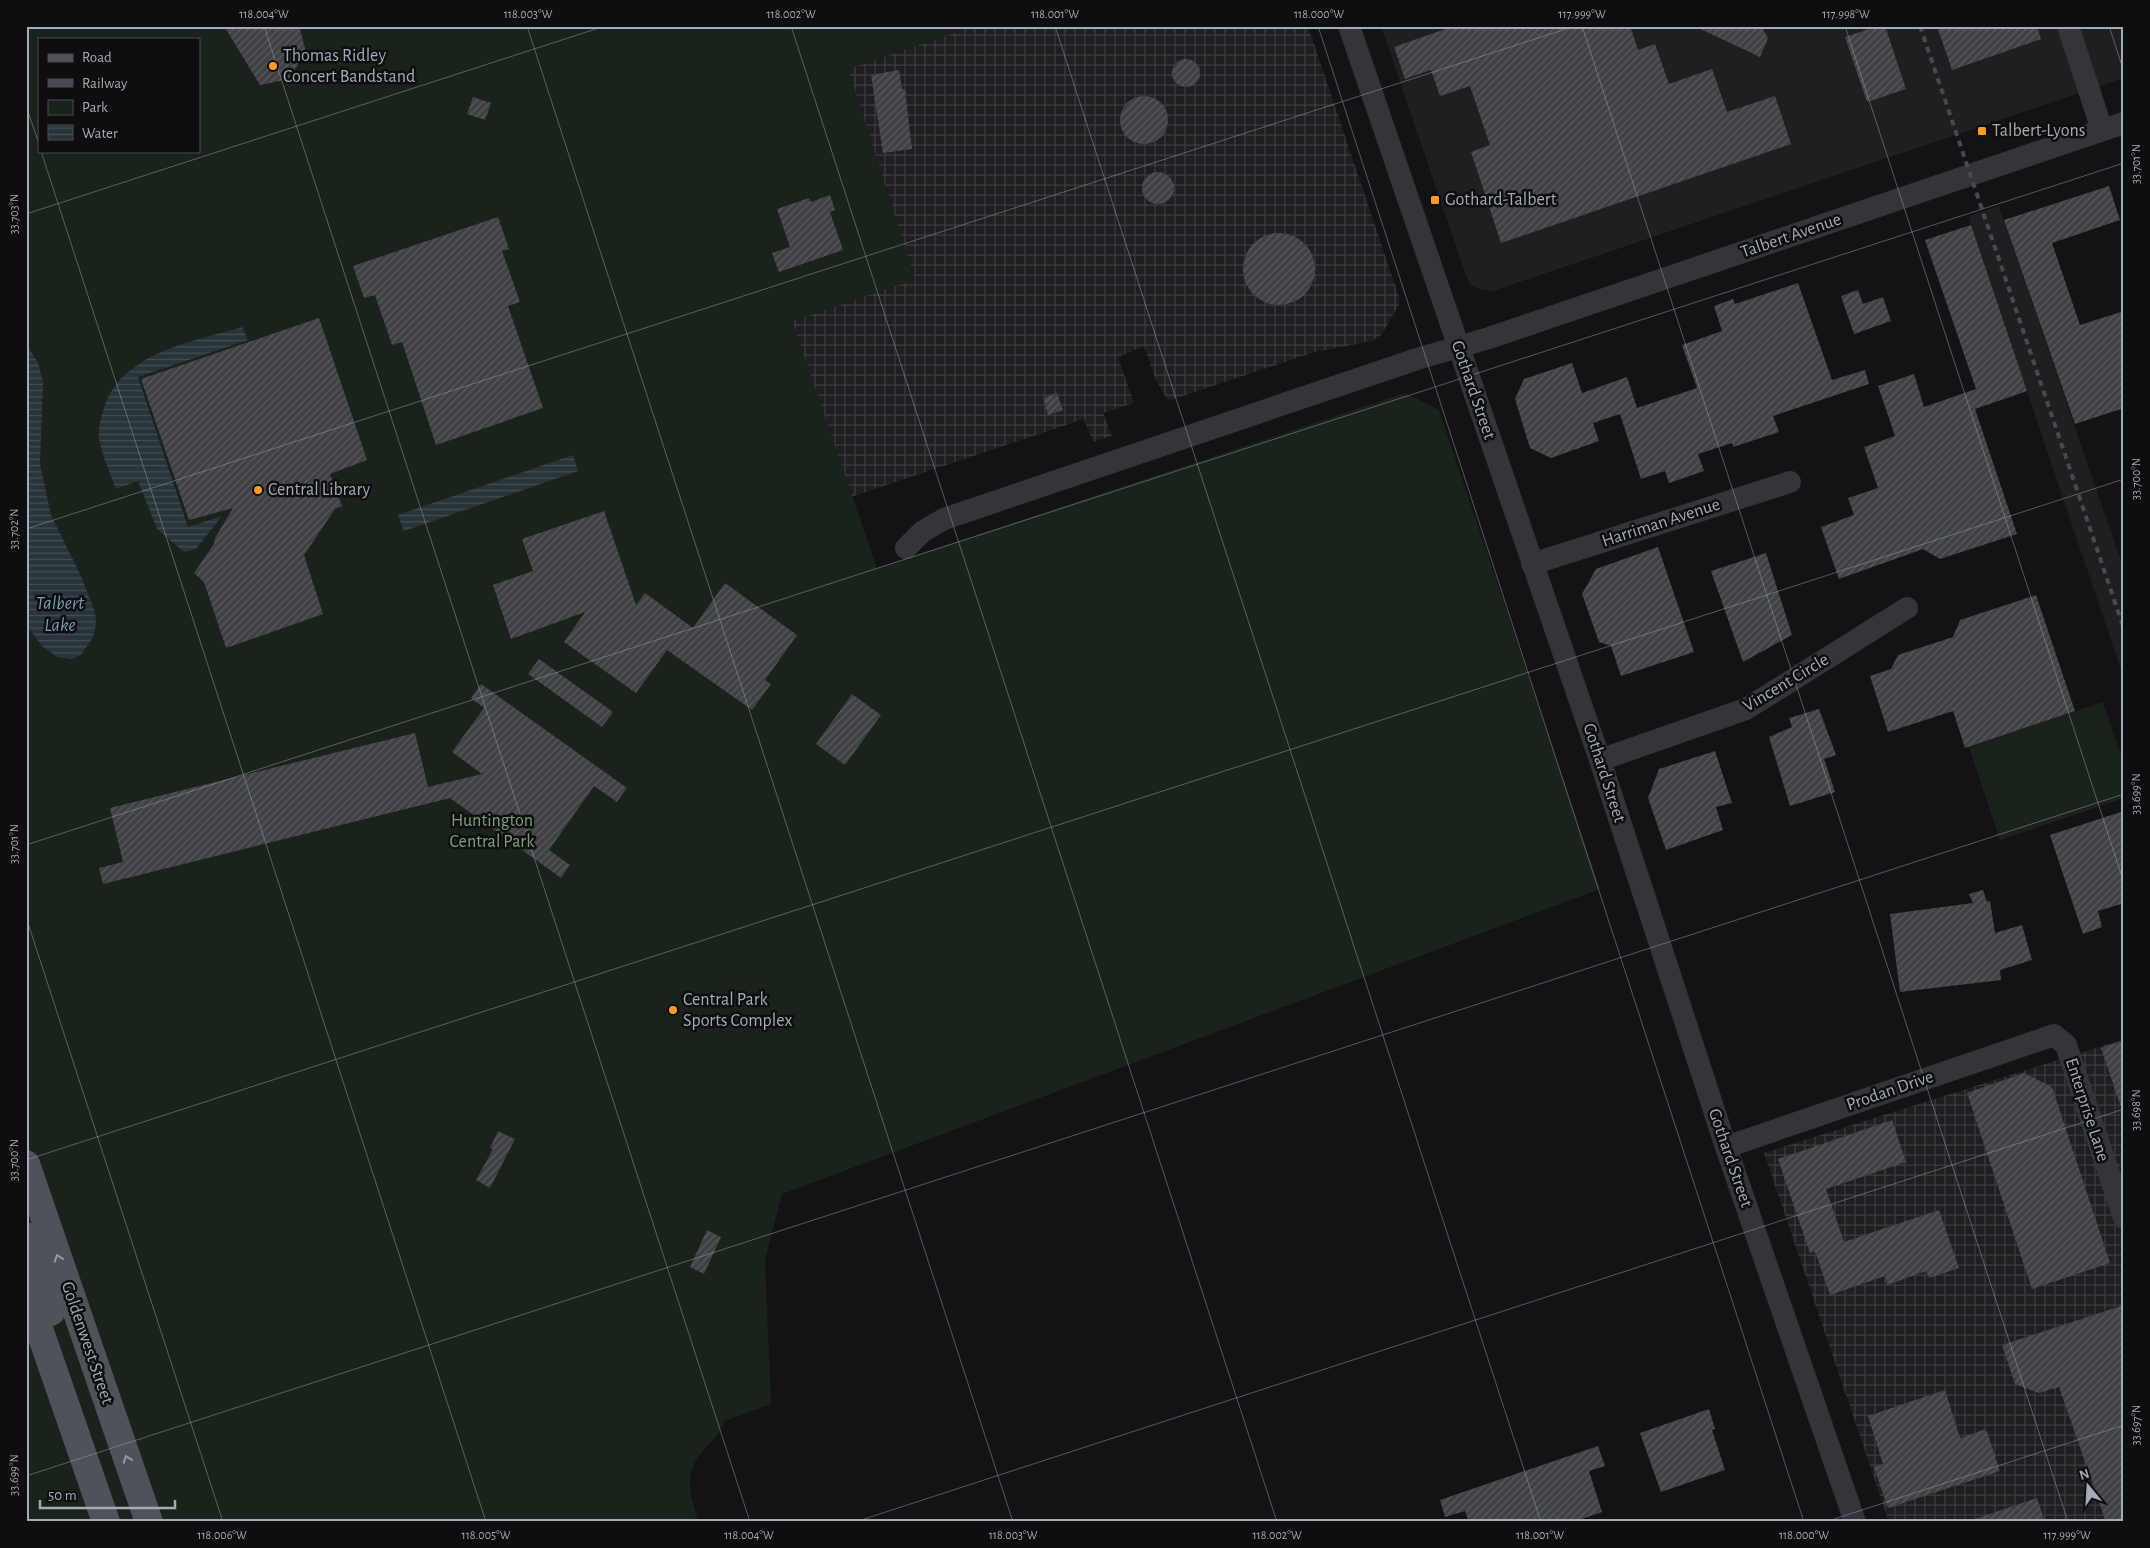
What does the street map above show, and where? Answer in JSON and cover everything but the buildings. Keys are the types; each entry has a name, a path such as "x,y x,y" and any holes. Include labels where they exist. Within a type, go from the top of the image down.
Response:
{"main road":[{"name":"Goldenwest Street","path":"26,1164 149,1522"},
{"path":"26,1236 75,1380 86,1395 107,1404"},
{"path":"26,1291 106,1522"},
{"path":"70,1418 86,1422 95,1434 126,1522"}],"street":[{"name":"Gothard Street","path":"1349,26 1600,760 1726,1147 1855,1522"},
{"path":"2068,26 2102,130"},
{"name":"Talbert Avenue","path":"906,548 922,532 944,518 1417,359 1458,348 2124,123"},
{"name":"Harriman Avenue","path":"1532,564 1790,482"},
{"name":"Vincent Circle","path":"1600,760 1746,709 1907,608"},
{"name":"Prodan Drive","path":"1726,1147 2054,1035"},
{"name":"Enterprise Lane","path":"2054,1035 2066,1045 2124,1218"}],"shaded area":[{"path":"955,26 1308,26 1399,297 1399,305 1381,335 1372,341 1315,352 1168,401 1155,378 1144,346 1118,357 1134,403 1103,413 1112,436 1093,442 1084,419 851,497 792,321 915,279 848,69 957,32"},
{"path":"1381,26 2124,26 2124,78 1493,291 1482,290 1472,286 1466,276"},
{"path":"1999,206 2124,570 2124,679 1971,225 1969,216"},
{"path":"2124,1039 2124,1522 1889,1522 1764,1153"}],"green space":[{"name":"Huntington Central Park","path":"26,26 955,26 957,32 848,69 915,279 792,321 877,568 1405,393 1439,410 1600,889 782,1194 765,1260 771,1404 725,1421 718,1435 696,1460 690,1477 690,1486 699,1522 26,1522"},
{"path":"2103,702 2124,764 2124,798 2000,840 1969,747"}],"water":[{"path":"242,327 248,340 138,377 188,527 222,516 196,549 184,552 157,529 138,481 116,489 100,444 99,427 101,419 113,389 126,374 143,362 161,352 182,344"},
{"name":"Talbert Lake","path":"26,344 38,363 43,382 40,464 51,515 81,576 95,612 96,624 93,637 81,655 72,659 57,657 42,646 26,625"},
{"path":"573,455 578,471 404,531 398,515"}],"railway":[{"path":"1920,26 2124,629"}],"place":[{"name":"Thomas Ridley Concert Bandstand","path":"273,66"},
{"name":"Talbert-Lyons","path":"1982,131"},
{"name":"Gothard-Talbert","path":"1435,200"},
{"name":"Central Library","path":"258,490"},
{"name":"Central Park Sports Complex","path":"673,1010"}]}
